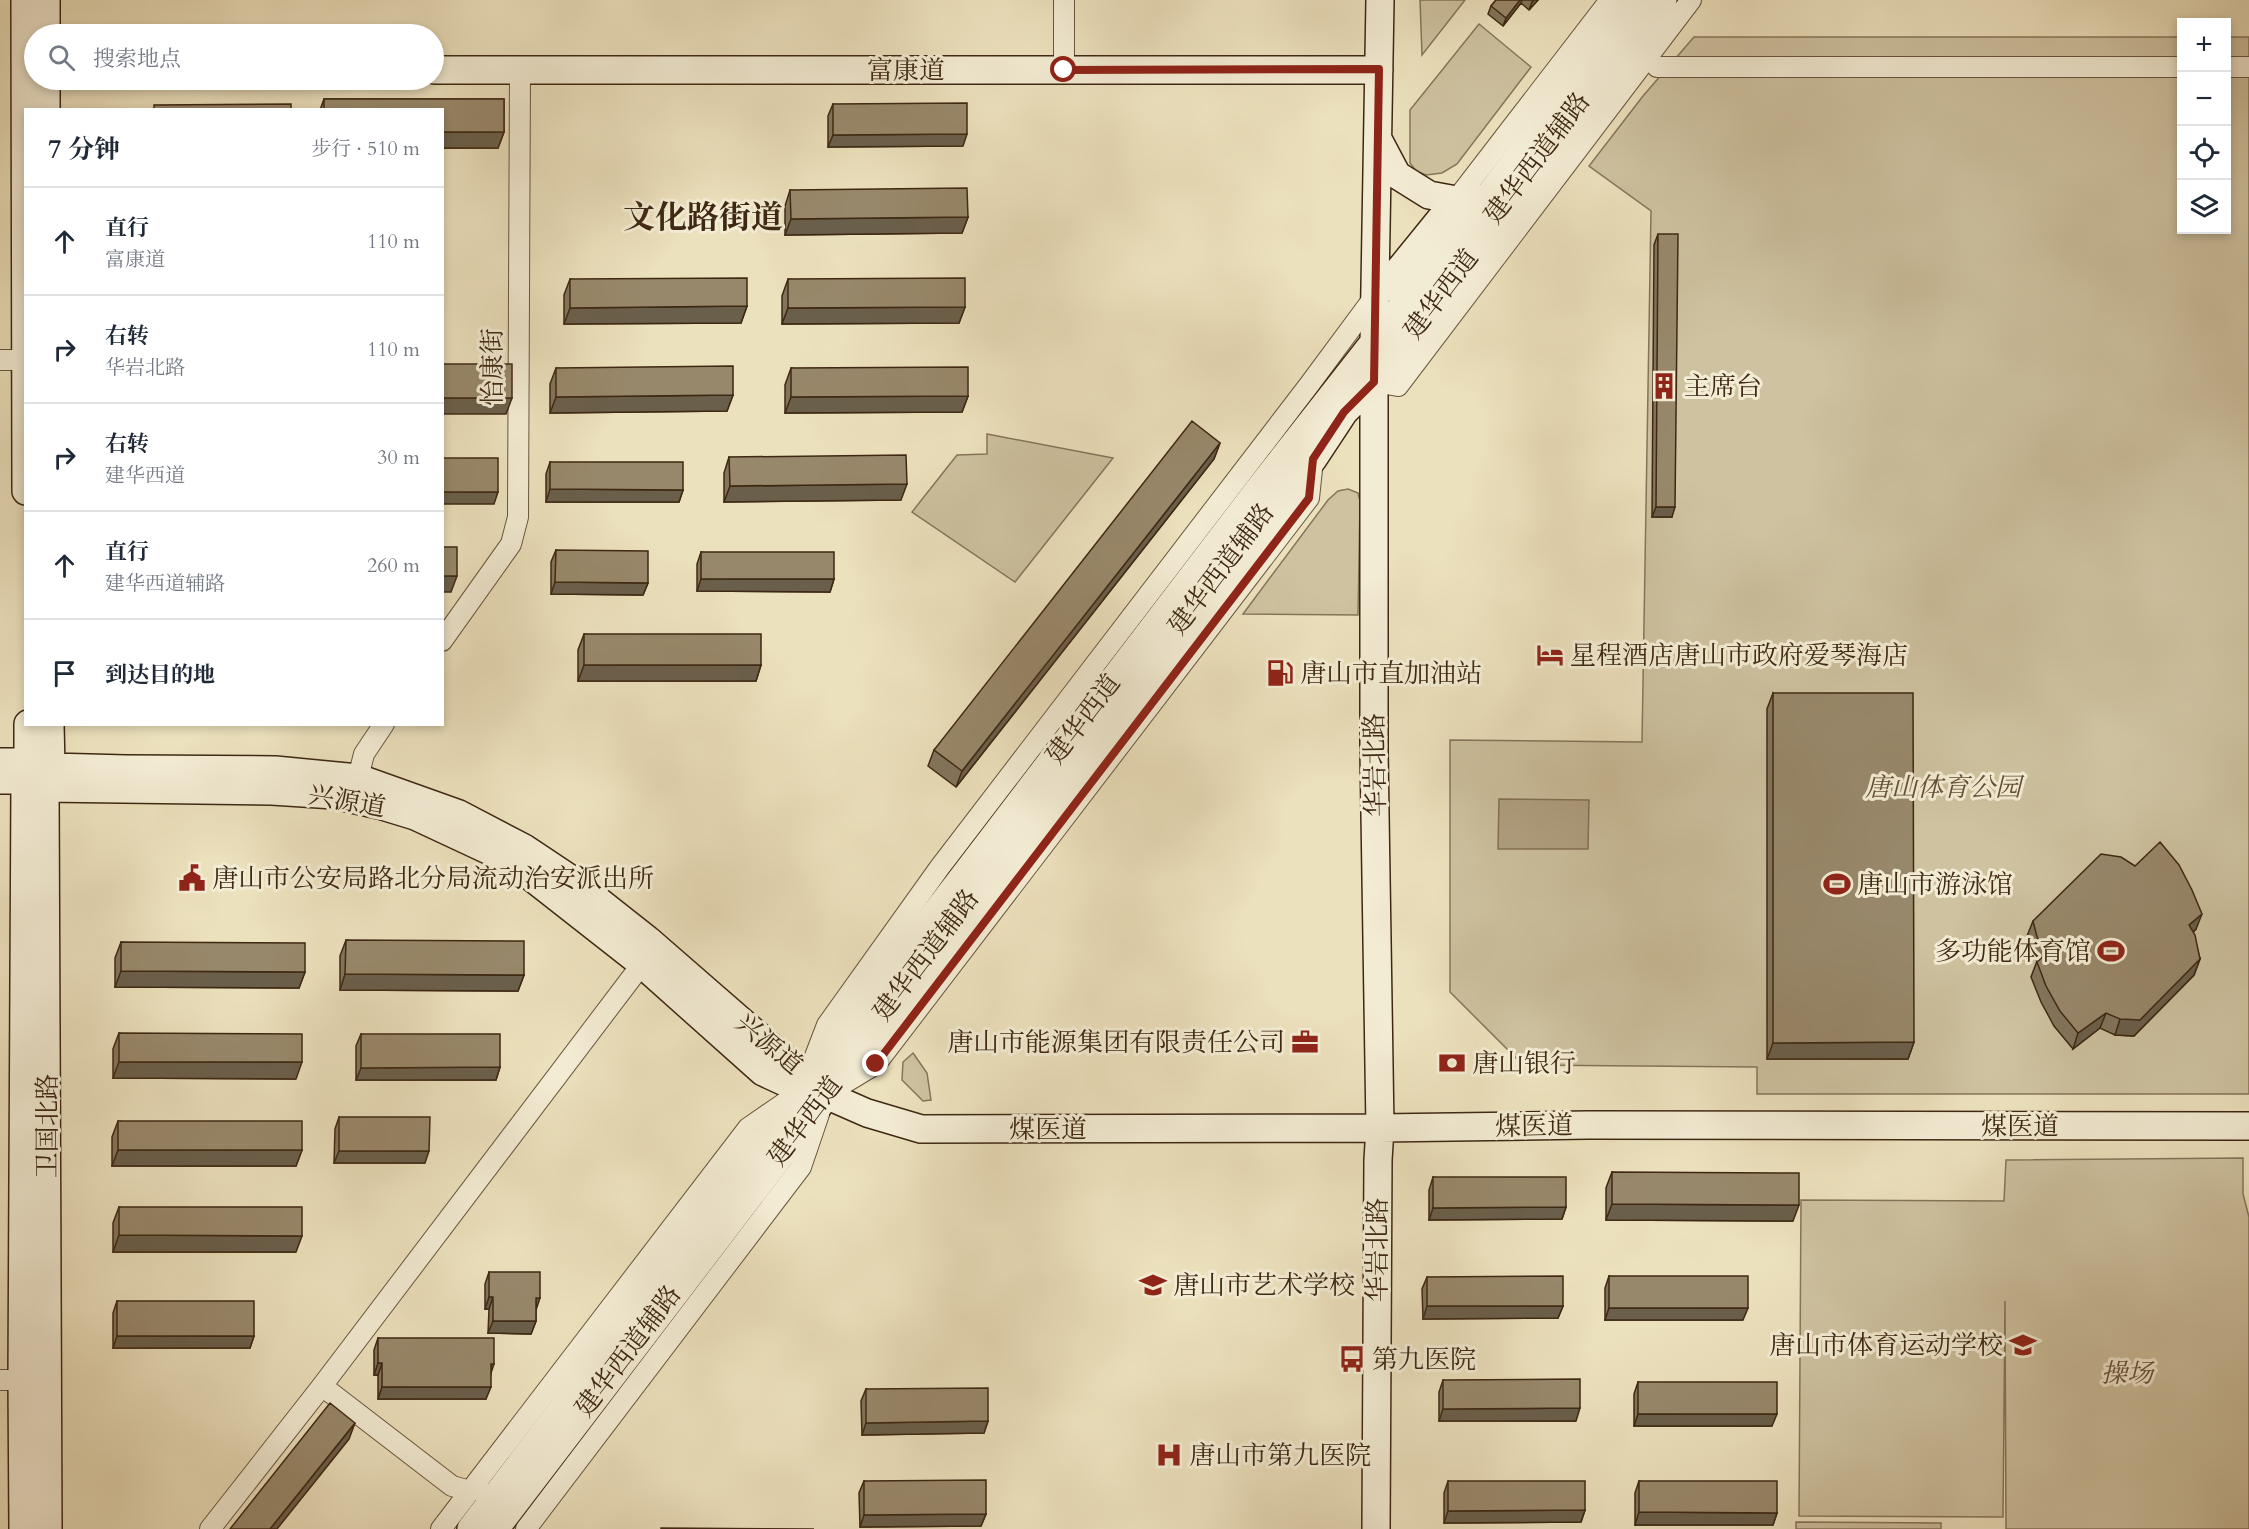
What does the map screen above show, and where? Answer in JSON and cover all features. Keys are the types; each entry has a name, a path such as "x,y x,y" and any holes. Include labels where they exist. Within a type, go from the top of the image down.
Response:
{"main road":[{"path":"25,0 28,24"},
{"path":"46,0 46,24"},
{"name":"华岩北路","path":"1376,1529 1380,1128 1374,751 1374,343 1380,0"},
{"name":"建华西道","path":"495,1529 812,1087 841,1037 1259,489 1487,198 1637,0"},
{"name":"建华西道","path":"471,1529 812,1087 1313,459 1344,412 1374,382 1663,0"},
{"name":"富康道","path":"444,70 1379,69"},
{"path":"32,108 34,90"},
{"path":"40,90 45,108"},
{"path":"1379,140 1397,175 1429,195 1456,200 1487,198"},
{"path":"1376,296 1456,200"},
{"path":"24,211 12,360 24,472"},
{"name":"卫国北路","path":"28,726 48,1529"},
{"name":"卫国北路","path":"23,1529 11,1380 30,775 49,726"},
{"name":"兴源道","path":"0,762 30,775 334,795 380,805 415,816 490,851 526,873 642,964 763,1072 812,1087"},
{"name":"兴源道","path":"30,775 275,770 358,778 459,814 524,848 572,880 648,940 777,1053 812,1087"},
{"name":"煤医道","path":"812,1087 867,1113 921,1129 1588,1125 2249,1126"}],"street":[{"path":"1064,0 1064,70"},
{"name":"建华西道辅路","path":"1456,200 1610,0"},
{"name":"建华西道辅路","path":"1374,382 1398,386 1691,0"},
{"path":"1657,67 2177,68"},
{"path":"2231,68 2249,68"},
{"name":"怡康街","path":"444,638 511,544 518,517 520,70"},
{"name":"建华西道辅路","path":"526,1529 801,1167 812,1087 826,1026 940,867 1376,296"},
{"path":"358,778 364,754 383,726"},
{"path":"210,1529 322,1386 642,964"},
{"name":"建华西道辅路","path":"441,1529 748,1128 812,1087"},
{"path":"322,1386 452,1486 470,1491 503,1486"}],"green space":[{"path":"1420,0 1465,0 1422,55"},
{"path":"1479,24 1531,67 1457,164 1442,173 1426,175 1416,171 1410,163 1410,110"},
{"name":"唐山体育公园","path":"1694,37 2177,37 2177,234 2231,234 2231,37 2249,37 2249,1094 1757,1094 1757,1067 1523,1065 1450,992 1450,740 1642,742 1651,211 1589,166 1643,96"},
{"path":"987,434 1113,458 1015,582 912,512 957,455 987,454"},
{"path":"1348,489 1358,493 1360,501 1358,615 1243,614 1328,500 1338,491"},
{"path":"913,1053 927,1073 931,1100 923,1101 902,1080 903,1062"},
{"name":"唐山市体育运动学校","path":"2243,1158 2243,1194 2249,1217 2249,1529 2006,1529 2005,1301 2003,1517 1799,1516 1801,1200 2004,1201 2006,1160"},
{"path":"1796,1522 1941,1523 1941,1529 1796,1529"}],"shaded area":[{"path":"1499,799 1589,800 1588,849 1498,849"}],"building":[{"path":"1496,0 1520,0 1506,18 1491,6"},
{"path":"324,99 504,99 504,132 444,132 444,108 324,108"},
{"path":"967,103 967,134 833,135 833,104"},
{"path":"291,104 291,108 154,108 154,105"},
{"path":"967,188 968,217 791,219 790,190"},
{"path":"1658,234 1678,234 1675,507 1656,507"},
{"path":"747,278 747,306 570,308 570,279"},
{"path":"965,278 965,307 788,308 788,279"},
{"path":"444,364 512,364 512,398 444,398"},
{"path":"733,366 733,395 556,397 556,368"},
{"path":"968,367 968,396 791,397 791,368"},
{"path":"1192,421 1220,443 962,771 934,750"},
{"path":"906,455 907,484 730,486 729,457"},
{"path":"444,458 498,458 498,492 444,492"},
{"path":"550,462 683,462 683,490 550,489"},
{"path":"444,547 457,547 457,576 444,576"},
{"path":"556,550 648,551 648,583 555,582"},
{"path":"701,552 834,552 834,579 701,579"},
{"path":"584,634 761,634 761,665 584,665"},
{"name":"唐山市游泳馆","path":"1773,693 1913,693 1914,1042 1773,1043"},
{"name":"多功能体育馆","path":"2160,842 2179,865 2202,914 2189,925 2195,935 2200,959 2140,1020 2120,1019 2106,1013 2078,1033 2060,1011 2046,986 2037,962 2047,953 2037,937 2033,921 2101,854 2121,857 2135,866"},
{"path":"346,940 524,941 524,975 345,974"},
{"path":"121,942 305,943 305,972 121,971"},
{"path":"119,1033 302,1034 302,1062 119,1062"},
{"path":"361,1034 500,1034 500,1067 361,1068"},
{"path":"339,1117 430,1117 429,1151 339,1151"},
{"path":"118,1121 302,1121 302,1150 118,1150"},
{"path":"1612,1172 1799,1173 1799,1205 1612,1204"},
{"path":"1433,1177 1566,1177 1566,1207 1433,1208"},
{"path":"119,1207 302,1207 302,1236 119,1235"},
{"path":"489,1272 540,1272 540,1298 536,1298 536,1321 493,1321 493,1297 489,1297"},
{"path":"1563,1276 1563,1306 1427,1306 1427,1277"},
{"path":"1609,1276 1748,1276 1748,1308 1609,1308"},
{"path":"117,1301 254,1301 254,1336 117,1336"},
{"path":"378,1338 494,1338 491,1387 382,1387 382,1363 378,1363"},
{"path":"1580,1379 1580,1408 1443,1409 1443,1380"},
{"path":"1638,1382 1777,1382 1777,1414 1638,1414"},
{"path":"988,1388 988,1421 866,1423 866,1389"},
{"path":"330,1403 355,1423 270,1529 230,1529"},
{"path":"986,1480 986,1514 864,1515 864,1481"},
{"path":"1448,1481 1585,1481 1585,1510 1448,1511"},
{"path":"1639,1481 1777,1481 1777,1513 1639,1512"},
{"path":"661,1528 814,1529 661,1529"}],"place":[{"name":"主席台","path":"1664,386"},
{"name":"星程酒店唐山市政府爱琴海店","path":"1550,655"},
{"name":"唐山市直加油站","path":"1280,673"},
{"name":"唐山市公安局路北分局流动治安派出所","path":"192,878"},
{"name":"唐山市游泳馆","path":"1837,884"},
{"name":"多功能体育馆","path":"2111,951"},
{"name":"唐山市能源集团有限责任公司","path":"1305,1042"},
{"name":"唐山银行","path":"1452,1063"},
{"name":"唐山市艺术学校","path":"1153,1285"},
{"name":"唐山市体育运动学校","path":"2023,1345"},
{"name":"第九医院","path":"1352,1359"},
{"name":"唐山市第九医院","path":"1169,1455"}],"district":[{"name":"文化路街道","path":"703,218"}],"route":[{"path":"876,1064 1309,498 1313,459 1344,412 1374,382 1379,69 1064,70"}],"park label":[{"name":"操场","path":"2127,1373"}]}
